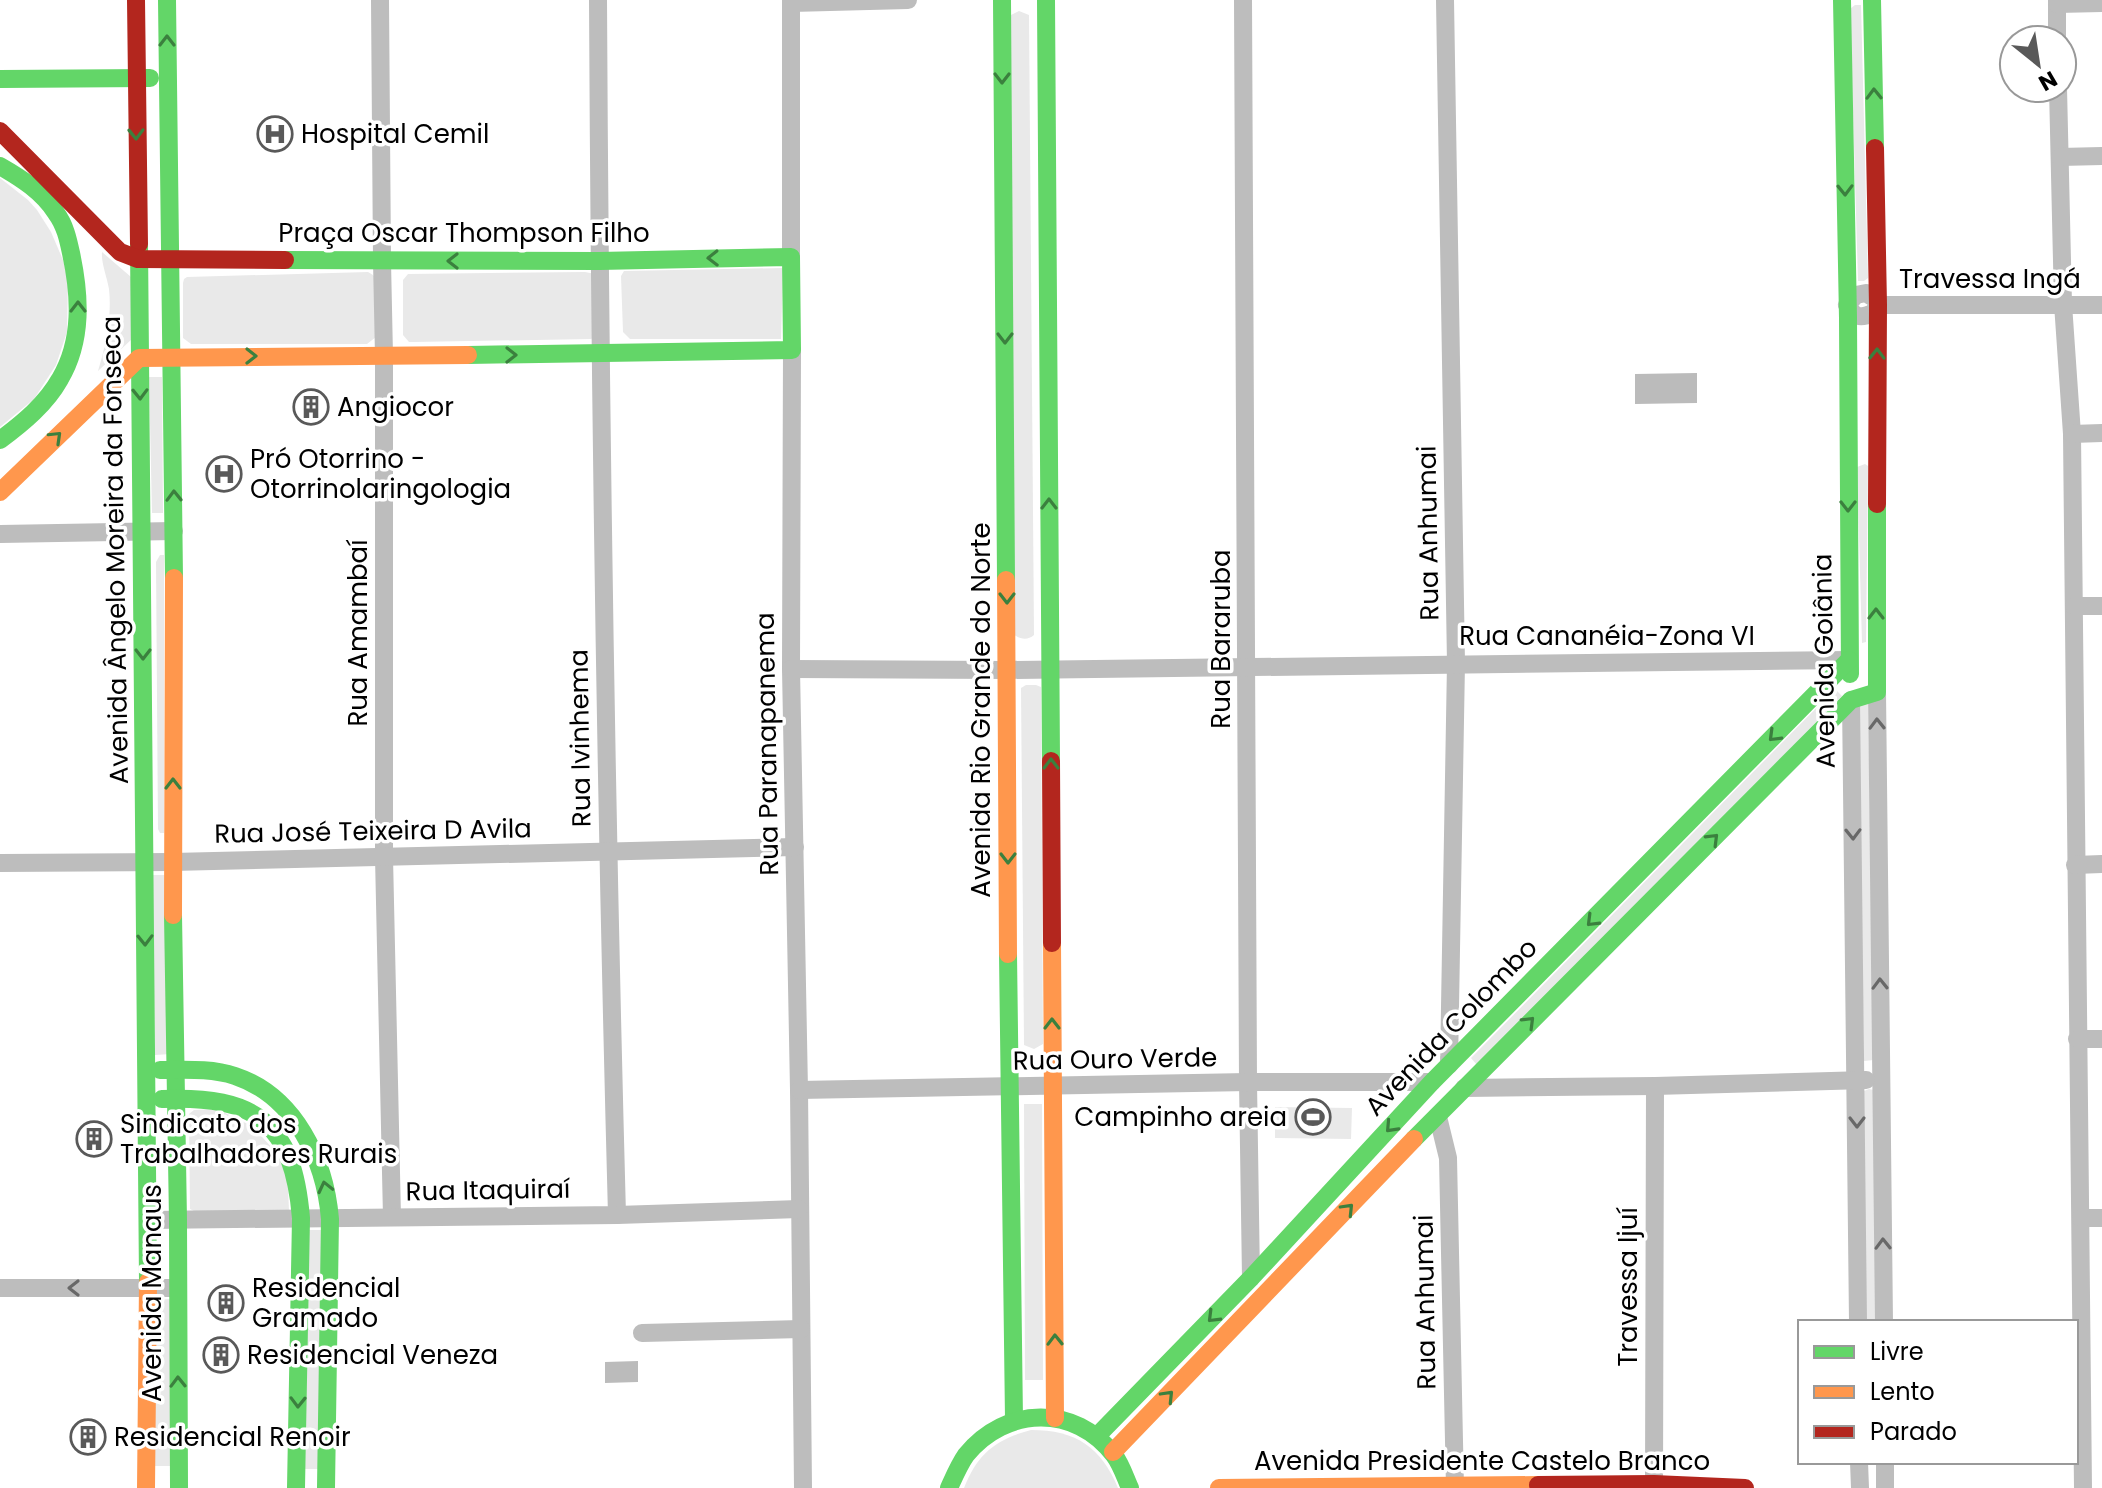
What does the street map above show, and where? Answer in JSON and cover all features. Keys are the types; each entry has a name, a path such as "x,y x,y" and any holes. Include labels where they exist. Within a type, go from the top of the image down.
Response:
{"street":[{"name":"Avenida Ângelo Moreira da Fonseca","path":"136,0 148,1099"},
{"name":"Avenida Manaus","path":"167,0 173,356 172,862 179,1488"},
{"name":"Rua Amambaí","path":"380,0 384,857 392,1217"},
{"name":"Rua Ivinhema","path":"598,0 607,852 617,1215"},
{"path":"791,2 908,0"},
{"name":"Avenida Rio Grande do Norte","path":"1002,0 1008,1087 1014,1419"},
{"path":"1046,0 1055,1418"},
{"name":"Rua Bararuba","path":"1243,0 1251,1278"},
{"name":"Rua Anhumai","path":"1445,0 1456,663 1449,1065"},
{"name":"Avenida Goiânia","path":"1842,0 1858,1320"},
{"name":"Avenida Goiânia","path":"1872,0 1878,305 1876,656 1884,1320"},
{"name":"Rua Paranapanema","path":"791,2 791,669 803,1488"},
{"path":"2057,24 2057,2 2102,3"},
{"path":"0,79 167,78"},
{"path":"2058,104 2063,304 2072,434 2083,1488"},
{"path":"0,131 120,252 138,259"},
{"path":"2060,157 2102,156"},
{"path":"0,165 44,174"},
{"path":"0,165 36,190 63,224"},
{"path":"0,480 40,423 78,331 75,269 63,224 44,174"},
{"path":"107,239 128,227 137,216"},
{"name":"Praça Oscar Thompson Filho","path":"138,259 599,261 791,257"},
{"name":"Travessa Ingá","path":"1847,305 1861,317 1873,313 1878,305 2102,305"},
{"path":"0,492 139,358 792,350"},
{"path":"0,440 49,395"},
{"path":"2072,434 2102,433"},
{"path":"1847,453 1876,454"},
{"path":"0,534 174,531"},
{"path":"2074,606 2102,606"},
{"path":"1849,660 1876,656"},
{"name":"Rua Cananéia-Zona VI","path":"791,669 1007,670 1849,660"},
{"name":"Avenida Colombo","path":"1097,1436 1251,1278 1432,1082 1849,660"},
{"path":"1851,700 1877,692"},
{"name":"Avenida Colombo","path":"1113,1452 1464,1088 1851,700"},
{"name":"Rua José Teixeira D Avila","path":"0,863 172,862 795,847"},
{"path":"2075,865 2102,864"},
{"path":"2077,1039 2102,1039"},
{"path":"1449,1065 1459,1071 1464,1088 1881,1079"},
{"path":"147,1070 203,1071 235,1076 256,1086 279,1103 313,1150 327,1191 330,1219 326,1488"},
{"name":"Rua Ouro Verde","path":"799,1090 1432,1082"},
{"name":"Travessa Ijuí","path":"1654,1486 1655,1086"},
{"path":"1419,1097 1424,1110 1438,1117"},
{"path":"148,1099 208,1099 228,1102 248,1110 273,1130 294,1165 301,1218 296,1488"},
{"name":"Avenida Manaus","path":"146,1488 148,1099"},
{"name":"Rua Anhumai","path":"1438,1117 1448,1158 1455,1486"},
{"name":"Rua Itaquiraí","path":"149,1220 617,1215 799,1209"},
{"path":"2081,1218 2102,1218"},
{"path":"0,1288 177,1288"},
{"path":"642,1333 801,1329"},
{"path":"949,1488 954,1473 985,1435 1014,1419 1032,1417 1070,1421 1097,1436 1113,1452 1130,1488"},
{"path":"1859,1464 1860,1488"},
{"path":"1885,1464 1885,1488"},
{"name":"Avenida Presidente Castelo Branco","path":"1219,1488 1745,1488"}],"shaded area":[{"path":"1861,5 1868,278 1864,281 1858,281 1850,9"},
{"path":"1019,11 1029,15 1034,635 1026,639 1013,634 1011,15"},
{"path":"0,178 37,210 51,232 68,280 67,332 56,365 34,399 0,427"},
{"path":"102,252 131,277 133,338 98,371 110,310"},
{"path":"783,268 781,339 630,339 623,332 621,276 624,271"},
{"path":"368,272 376,279 376,337 367,344 191,344 183,338 183,283 187,277"},
{"path":"408,274 595,274 595,337 591,339 409,342 403,335 403,280"},
{"path":"1697,373 1697,403 1635,404 1635,374"},
{"path":"149,377 162,377 163,513 152,513"},
{"path":"1868,466 1866,642 1862,643 1857,467"},
{"path":"160,555 164,555 164,833 158,829 156,562"},
{"path":"1026,685 1041,687 1043,1044 1034,1049 1024,1045 1021,688"},
{"path":"1835,689 1842,696 1477,1065 1471,1058"},
{"path":"1868,701 1874,1060 1864,1061 1858,707"},
{"path":"152,875 167,875 171,1054 155,1055"},
{"path":"1874,1090 1878,1320 1864,1320 1864,1091"},
{"path":"1024,1104 1042,1104 1043,1380 1025,1380"},
{"name":"Campinho areia","path":"1275,1107 1352,1108 1351,1139 1275,1138"},
{"path":"217,1109 252,1126 287,1164 289,1211 190,1209 189,1114 194,1110"},
{"path":"308,1230 324,1230 321,1469 305,1469"},
{"path":"171,1299 171,1466 155,1466 154,1300"},
{"path":"638,1361 638,1382 605,1383 605,1362"},
{"path":"1031,1430 1061,1433 1085,1444 1104,1462 1118,1488 964,1488 975,1466 989,1450 1008,1438"}],"traffic: fast":[{"path":"167,0 174,578"},
{"path":"1002,0 1006,580"},
{"path":"1046,0 1051,761"},
{"path":"1842,0 1850,674"},
{"path":"1872,0 1875,148"},
{"path":"0,79 150,78"},
{"path":"0,166 38,192 59,218 70,248 78,301 73,349 60,379 48,397 0,440"},
{"path":"139,244 148,1282"},
{"path":"285,260 599,261 791,257 792,350 468,355"},
{"path":"1414,1139 1851,700 1877,692 1877,504"},
{"path":"1097,1436 1251,1278 1432,1082 1849,660"},
{"path":"173,915 179,1488"},
{"path":"1008,954 1014,1419"},
{"path":"160,1070 217,1072 256,1085 290,1114 314,1153 330,1219 326,1488"},
{"path":"162,1099 195,1099 245,1110 264,1121 289,1159 297,1185 301,1218 296,1488"},
{"path":"949,1488 966,1455 982,1439 1020,1420 1040,1418 1061,1420 1098,1438 1121,1466 1130,1488"}],"traffic: slow":[{"path":"0,492 139,358 468,355"},
{"path":"173,915 174,578"},
{"path":"1006,580 1008,954"},
{"path":"1052,943 1055,1418"},
{"path":"1113,1452 1414,1139"},
{"path":"146,1488 148,1282"},
{"path":"1219,1488 1538,1485"}],"traffic: jam":[{"path":"136,0 139,244"},
{"path":"0,131 120,252 138,259 285,260"},
{"path":"1875,148 1877,504"},
{"path":"1051,761 1052,943"},
{"path":"1538,1485 1654,1484 1745,1488"}],"place":[{"name":"Hospital Cemil","path":"275,134"},
{"name":"Angiocor","path":"311,407"},
{"name":"Pró Otorrino - Otorrinolaringologia","path":"224,474"},
{"name":"Campinho areia","path":"1313,1117"},
{"name":"Sindicato dos Trabalhadores Rurais","path":"94,1139"},
{"name":"Residencial Gramado","path":"226,1303"},
{"name":"Residencial Veneza","path":"221,1355"},
{"name":"Residencial Renoir","path":"88,1437"}]}
